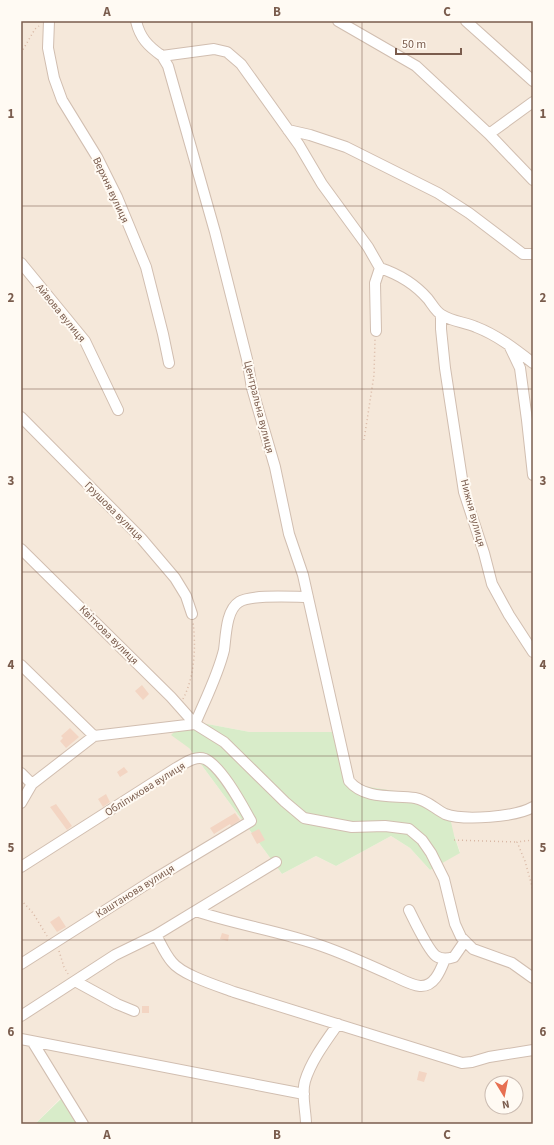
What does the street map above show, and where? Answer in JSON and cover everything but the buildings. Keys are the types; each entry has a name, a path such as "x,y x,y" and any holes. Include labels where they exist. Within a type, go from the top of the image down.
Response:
{"street":[{"path":"136,21 138,31 148,46 162,56 214,49 227,52 241,64 299,145 322,184 368,247 380,268 389,271 411,283 427,298 441,315 457,322 476,326 508,343 533,363"},
{"path":"338,21 416,66 489,134 533,180"},
{"path":"466,21 533,81"},
{"name":"Верхня вулиця","path":"45,23 54,78 62,100 97,157 117,197 146,267 169,363"},
{"name":"Центральна вулиця","path":"162,56 168,66 215,232 247,359 252,388 275,467 289,534 303,575 349,781 353,787 366,793 417,798 427,802 446,814 473,818 496,816 528,810 533,807"},
{"path":"489,134 533,102"},
{"path":"288,130 310,135 346,147 438,193 469,213 523,254 533,254"},
{"name":"Айвова вулиця","path":"21,263 85,341 118,410"},
{"path":"376,331 375,283 380,268"},
{"name":"Нижня вулиця","path":"441,315 445,368 464,492 484,553 492,584 533,652"},
{"path":"508,343 520,368 533,475"},
{"name":"Грушова вулиця","path":"21,417 141,538 175,578 186,596 192,614"},
{"name":"Квіткова вулиця","path":"21,549 179,706 195,724 224,742 285,802 304,818 352,826 385,826 409,830 422,840 431,853 444,879 455,924 461,937 465,941"},
{"path":"21,803 32,784 94,736 195,724 215,677 223,651 230,614 234,606 239,602 250,598 308,597"},
{"path":"21,665 94,736"},
{"name":"Обліпихова вулиця","path":"21,867 169,772 193,759 204,759 220,771 240,800 251,821"},
{"path":"21,773 32,784"},
{"name":"Каштанова вулиця","path":"21,964 153,880 251,821"},
{"path":"21,1016 115,955 156,935 276,862"},
{"path":"409,910 436,956 446,958 454,956 465,941 473,949 512,963 533,978"},
{"path":"196,911 224,920 320,945 420,986 433,981 441,970 446,958"},
{"path":"156,935 172,963 183,970 234,992 462,1063 533,1050"},
{"path":"75,981 117,1004 134,1011"},
{"path":"306,1124 304,1094 305,1081 322,1047 338,1024"},
{"path":"21,1039 304,1094"},
{"path":"32,1041 83,1124"}],"path":[{"path":"21,52 35,30 45,23"},
{"path":"364,440 374,374 376,331"},
{"path":"179,706 187,692 192,668 195,640 192,614"},
{"path":"454,840 517,842 533,840"},
{"path":"517,842 525,861 533,890"}],"shaded area":[{"path":"21,21 533,21 533,1124 79,1124 64,1095 35,1124 21,1124","holes":["202,723 250,732 331,732 344,776 363,786 385,790 454,835 460,852 430,870 410,848 391,836 336,866 316,856 282,874 189,748"]}],"green space":[{"path":"191,716 202,723 250,732 332,732 344,776 363,786 419,795 448,809 460,853 430,870 410,848 391,836 336,866 316,856 282,874 189,748 171,735"},
{"path":"65,1095 79,1124 35,1124"}]}
